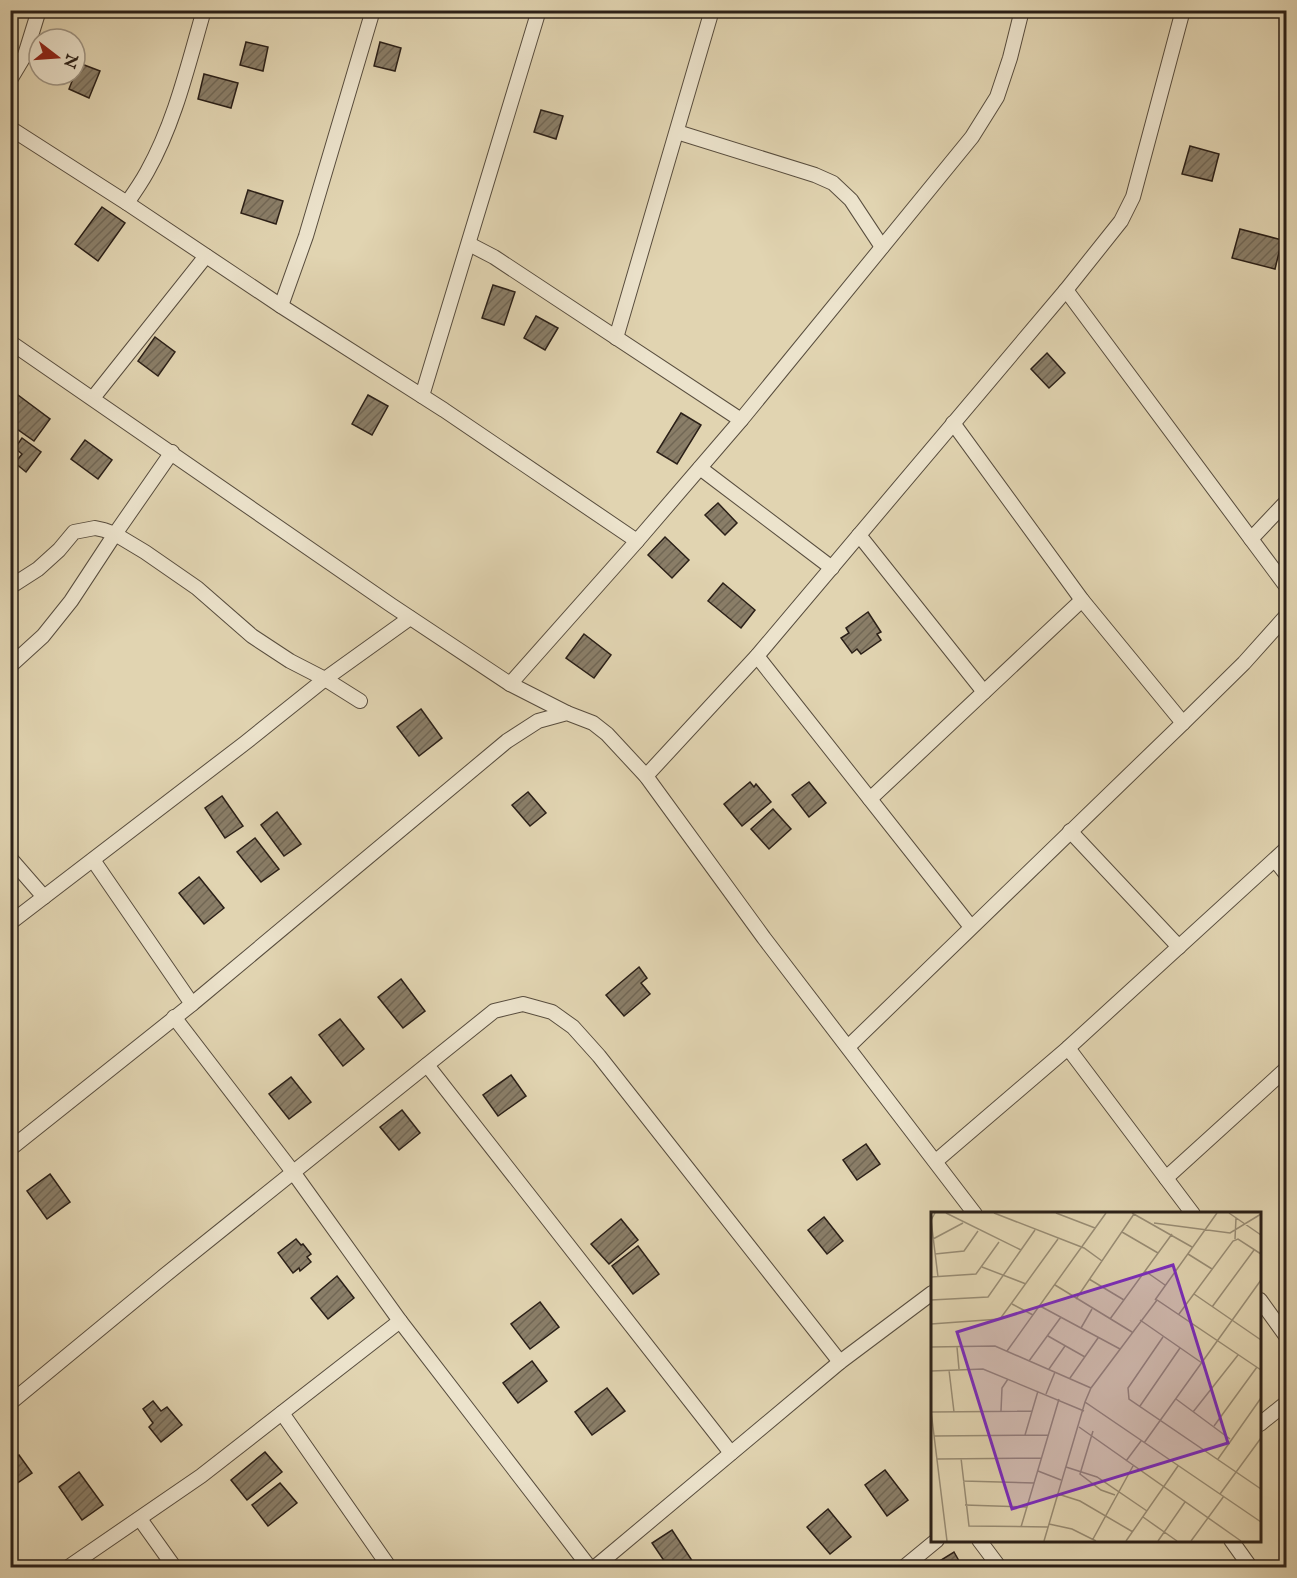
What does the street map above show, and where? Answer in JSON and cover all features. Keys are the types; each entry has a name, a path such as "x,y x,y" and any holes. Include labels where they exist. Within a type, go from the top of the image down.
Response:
{"street":[{"path":"10,80 25,55 39,10"},
{"path":"127,203 147,173 165,136 204,10"},
{"path":"281,306 306,236 373,10"},
{"path":"422,396 539,10"},
{"path":"616,338 712,10"},
{"path":"510,684 638,541 741,420 972,137 997,97 1022,10"},
{"path":"646,776 757,656 1066,290 1121,221 1133,197 1183,10"},
{"path":"10,128 444,410 638,541"},
{"path":"677,132 815,175 833,183 851,200 882,247"},
{"path":"469,244 494,257 741,420"},
{"path":"93,398 206,256"},
{"path":"1066,290 1287,586"},
{"path":"10,342 410,618 510,684 567,713 593,723 607,734 646,776 744,911 974,1212"},
{"path":"953,423 1082,600 1183,723"},
{"path":"10,666 42,636 71,601 172,452"},
{"path":"700,468 832,568"},
{"path":"1251,539 1287,502"},
{"path":"10,587 38,569 59,550 74,532 95,528 115,534 197,588 252,636 290,661 360,701"},
{"path":"859,535 984,692"},
{"path":"870,799 1082,600"},
{"path":"848,1047 1183,723 1244,663 1287,616"},
{"path":"10,923 325,679 410,618"},
{"path":"757,656 971,927"},
{"path":"10,1149 192,1004 507,741 538,721 567,713"},
{"path":"1070,831 1179,947"},
{"path":"936,1161 1068,1048 1287,849"},
{"path":"10,858 44,897"},
{"path":"93,860 192,1004"},
{"path":"1275,860 1287,874"},
{"path":"10,1403 494,1011 523,1004 552,1012 573,1027 599,1056 840,1362"},
{"path":"174,1017 293,1172 400,1321 592,1568 840,1362 931,1294"},
{"path":"1068,1048 1192,1212"},
{"path":"427,1065 731,1453"},
{"path":"1166,1178 1287,1069"},
{"path":"1261,1301 1287,1336"},
{"path":"67,1568 201,1476 400,1321"},
{"path":"1261,1423 1287,1403"},
{"path":"282,1413 390,1568"},
{"path":"141,1519 175,1568"},
{"path":"903,1568 935,1542"},
{"path":"980,1542 1000,1568"},
{"path":"1232,1542 1251,1568"}],"building":[{"path":"246,42 268,47 263,71 240,65"},
{"path":"380,42 401,48 395,71 374,66"},
{"path":"87,66 100,71 89,98 69,89 70,87 87,87"},
{"path":"204,74 238,83 231,108 198,99"},
{"path":"541,110 563,116 556,139 534,132"},
{"path":"1190,146 1219,154 1212,181 1182,174"},
{"path":"248,190 283,201 276,224 241,213"},
{"path":"102,207 125,223 98,261 75,244"},
{"path":"1240,229 1282,240 1275,269 1232,258"},
{"path":"493,285 515,292 504,325 482,318"},
{"path":"536,316 558,328 545,350 524,338"},
{"path":"155,337 175,352 158,376 138,361"},
{"path":"1047,353 1065,373 1049,388 1031,369"},
{"path":"18,395 50,419 34,441 10,424 10,400 13,402"},
{"path":"368,395 388,406 372,435 352,424"},
{"path":"681,413 701,425 677,464 657,452"},
{"path":"22,438 41,452 26,472 15,463 22,454 15,448"},
{"path":"85,440 112,460 98,479 71,459"},
{"path":"718,503 737,523 725,535 705,515"},
{"path":"665,537 689,560 672,578 648,555"},
{"path":"723,583 755,610 741,628 708,601"},
{"path":"868,612 881,632 877,634 881,640 861,654 857,649 852,653 841,638 849,633 846,628"},
{"path":"584,634 611,655 594,678 566,658"},
{"path":"421,709 442,738 419,756 397,727"},
{"path":"750,782 754,787 756,784 771,802 742,826 724,804"},
{"path":"809,782 826,803 809,817 792,795"},
{"path":"528,792 546,813 530,826 512,805"},
{"path":"222,796 243,826 225,838 205,808"},
{"path":"773,809 791,829 769,849 751,829"},
{"path":"277,812 301,844 284,856 261,825"},
{"path":"255,838 279,869 261,882 237,852"},
{"path":"199,877 224,908 204,924 179,893"},
{"path":"639,967 647,978 641,983 650,994 624,1016 606,995"},
{"path":"401,979 425,1011 403,1028 378,997"},
{"path":"340,1019 364,1049 343,1066 319,1035"},
{"path":"511,1075 526,1096 498,1116 483,1095"},
{"path":"291,1077 311,1102 289,1119 269,1094"},
{"path":"402,1110 420,1133 399,1150 380,1127"},
{"path":"866,1144 880,1164 857,1180 843,1160"},
{"path":"50,1174 70,1202 47,1219 27,1191"},
{"path":"824,1217 843,1241 827,1254 808,1230"},
{"path":"621,1219 638,1240 609,1264 591,1244"},
{"path":"296,1239 311,1254 307,1257 311,1262 300,1271 299,1268 293,1273 278,1253"},
{"path":"638,1246 659,1274 633,1294 612,1266"},
{"path":"337,1276 354,1298 328,1319 311,1298"},
{"path":"540,1302 559,1327 530,1349 511,1324"},
{"path":"532,1361 547,1381 518,1403 503,1383"},
{"path":"607,1388 625,1411 592,1435 575,1412"},
{"path":"153,1401 161,1411 167,1407 182,1425 161,1442 149,1427 153,1423 143,1409"},
{"path":"265,1452 282,1472 247,1500 231,1480"},
{"path":"19,1455 32,1473 10,1488 10,1460"},
{"path":"885,1470 908,1500 887,1516 865,1485"},
{"path":"79,1472 103,1505 82,1520 59,1487"},
{"path":"280,1483 297,1503 268,1526 252,1505"},
{"path":"828,1509 851,1537 830,1554 807,1527"},
{"path":"672,1530 693,1562 685,1568 669,1568 652,1543"},
{"path":"954,1552 963,1568 934,1568 933,1565"}]}
